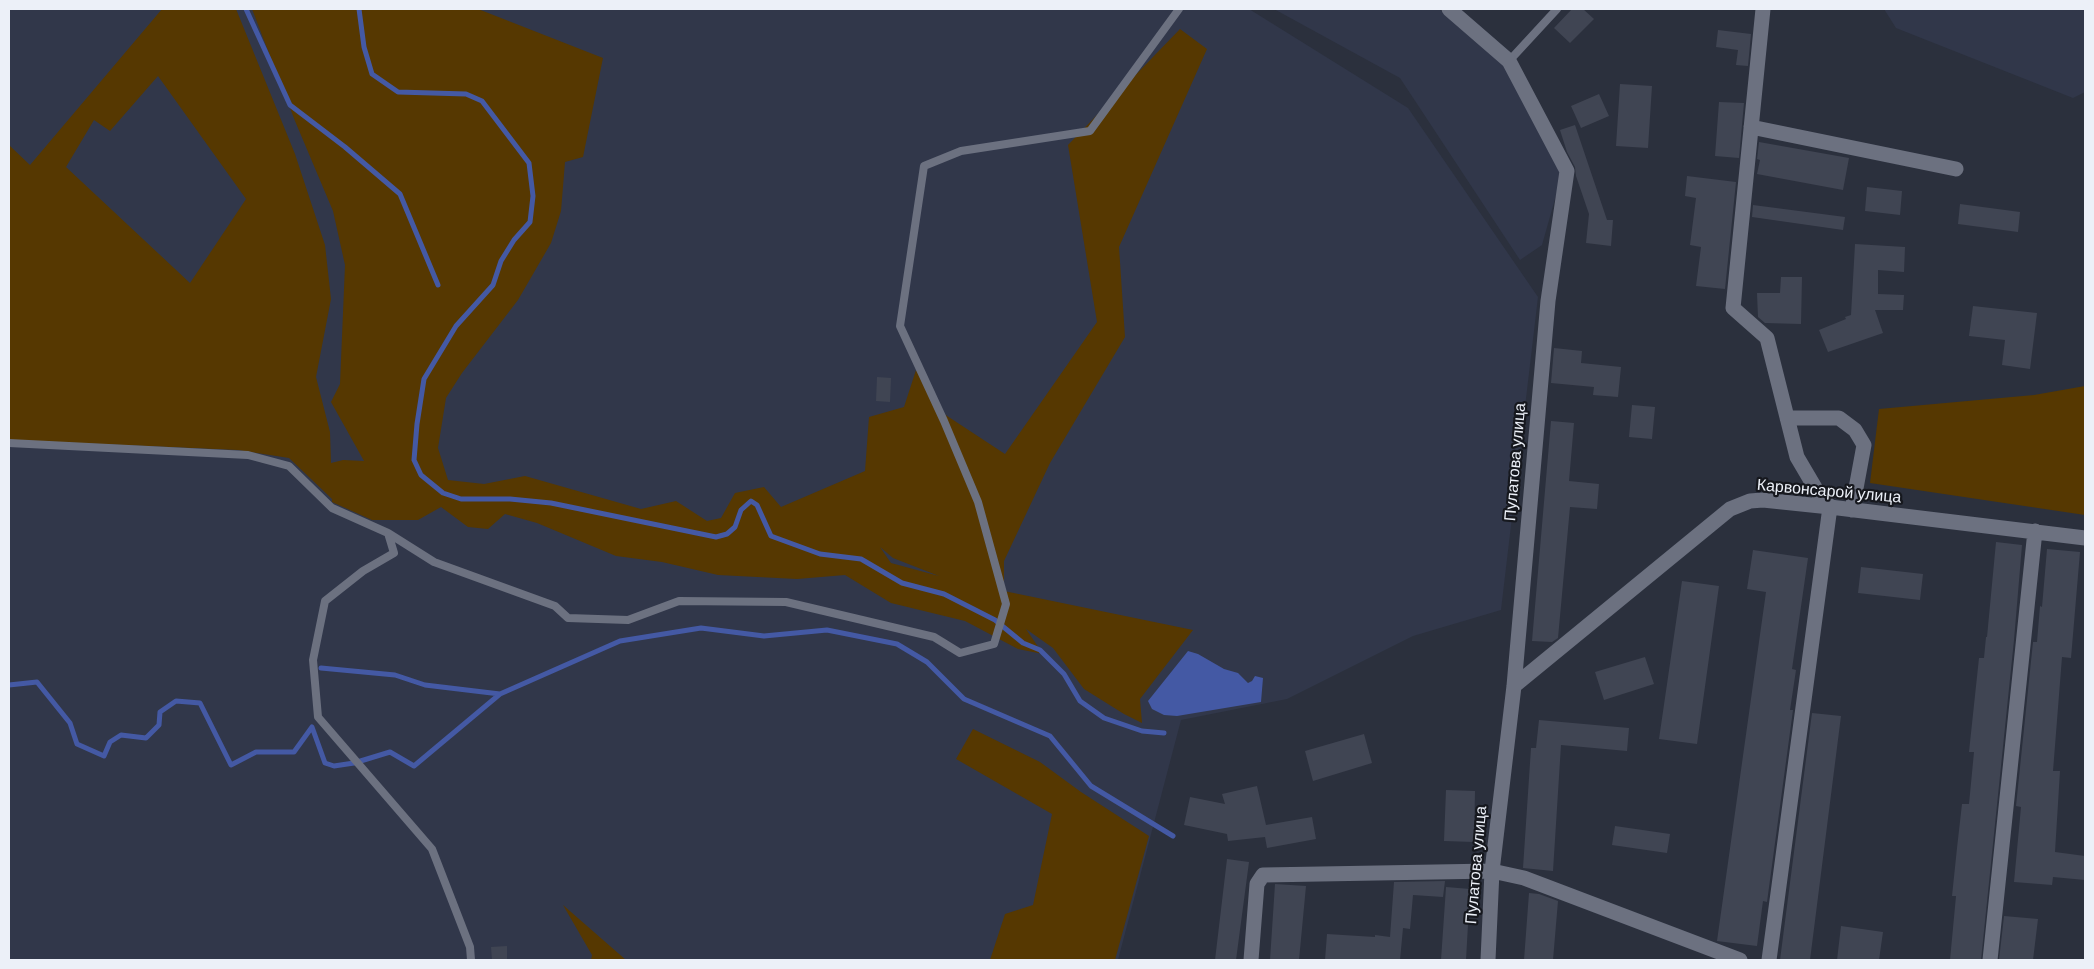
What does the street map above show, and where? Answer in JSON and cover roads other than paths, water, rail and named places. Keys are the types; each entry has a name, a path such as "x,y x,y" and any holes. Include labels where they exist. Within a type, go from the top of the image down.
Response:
{"street":[{"name":"Пулатова улица","path":"1449,9 1509,61 1567,171 1548,301 1514,686 1492,871 1488,960"},
{"path":"1763,9 1734,308 1767,338 1797,457 1817,491 1830,507 1769,960"},
{"path":"1751,127 1956,169"},
{"path":"1787,418 1840,418 1855,430 1864,445 1852,510"},
{"name":"Карвонсарой улица","path":"1514,686 1730,509 1750,501 1764,500 1830,507 2085,538"},
{"path":"1990,960 2035,531"},
{"path":"1251,960 1257,884 1264,875 1492,871 1524,878 1733,959"}],"lane":[{"path":"9,443 248,455 289,466 332,508 388,533 434,562 555,606 568,618 628,620 679,601 786,602 934,636 960,653 994,644 1006,604 978,502 944,421 900,326 924,166 961,151 1090,131 1179,9"},
{"path":"1509,61 1557,9"},
{"path":"388,533 394,553 363,571 324,601 313,660 318,717 432,849 470,947 471,960"}],"water":[{"path":"1188,651 1198,654 1224,669 1238,673 1248,683 1255,676 1263,678 1261,702 1177,716 1164,715 1152,709 1148,701"}],"waterway":[{"path":"246,9 290,105 345,147 400,194 438,285"},
{"path":"359,9 364,47 372,74 398,92 466,94 482,101 529,163 533,196 530,222 514,240 501,261 493,285 456,326 424,379 414,460 421,475 443,493 461,499 510,499 551,503 716,537 727,534 735,527 741,510 751,501 757,505 771,536 820,554 861,559 902,583 944,594 995,620 1023,643 1040,650 1064,674 1080,701 1104,718 1142,731 1164,733"},
{"path":"9,685 37,682 70,723 77,744 104,756 110,742 121,735 146,738 159,725 160,712 176,701 200,703 231,765 256,752 294,752 312,727 325,763 334,766 354,763 390,752 414,766 500,694 620,641 701,628 764,636 827,630 897,644 927,662 964,699 1050,736 1091,786 1173,836"},
{"path":"321,668 395,675 425,685 500,694"}]}
